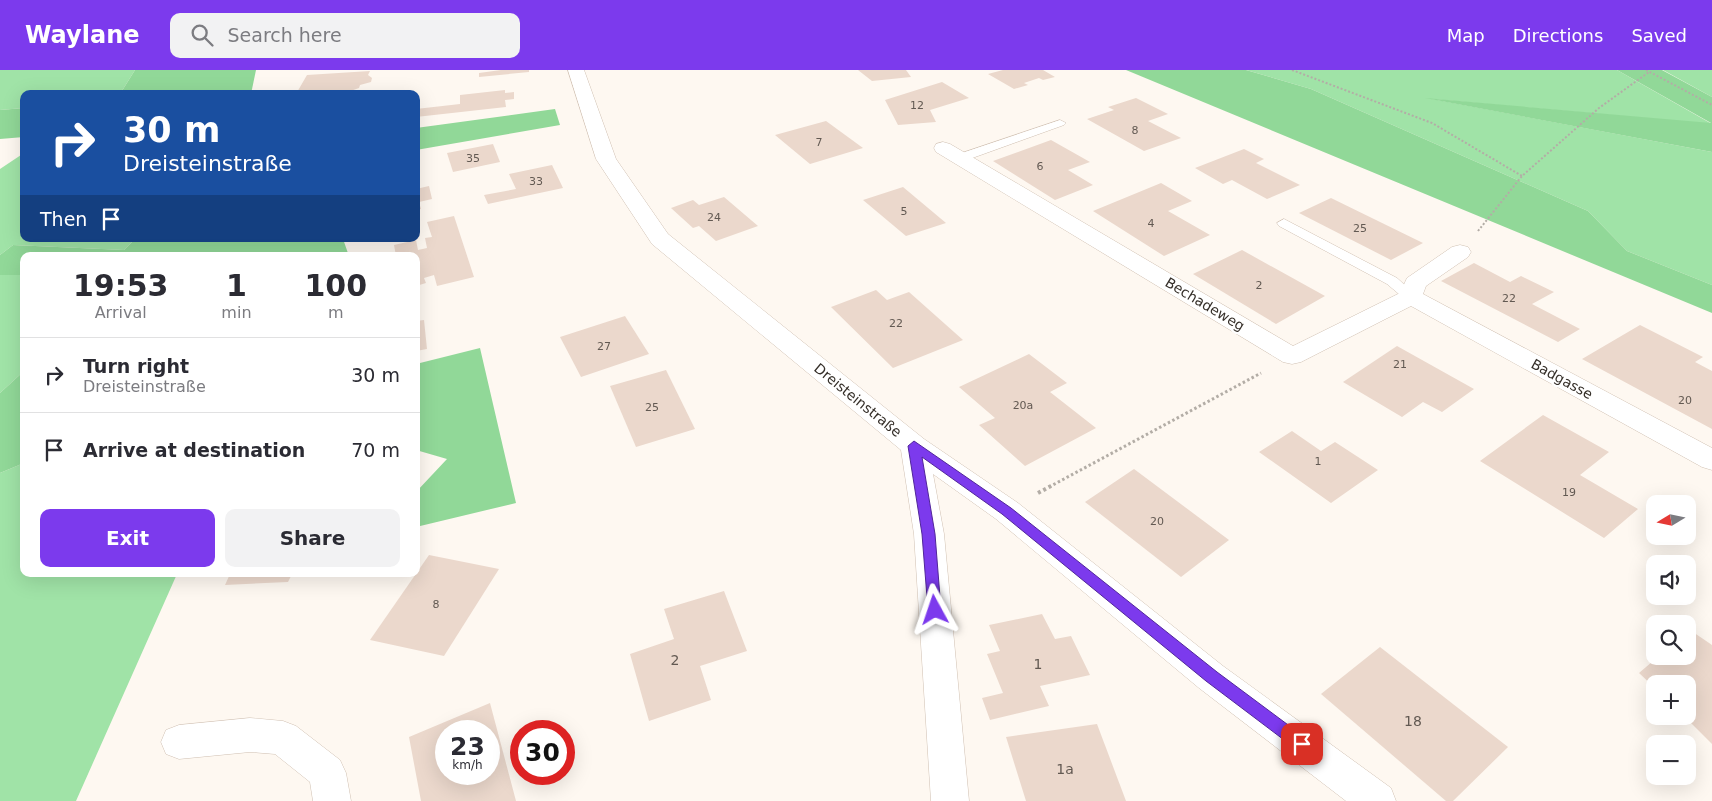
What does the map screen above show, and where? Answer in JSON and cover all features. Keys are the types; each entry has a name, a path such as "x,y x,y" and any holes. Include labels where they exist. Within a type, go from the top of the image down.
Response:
{"street":[{"name":"Dreisteinstraße","path":"576,70 606,159 660,239 914,446 1006,511 1212,676 1377,801"},
{"name":"Bechadeweg","path":"951,153 1292,356 1412,297"},
{"path":"1412,297 1415,283 1460,252"},
{"name":"Badgasse","path":"1412,297 1712,460"},
{"path":"914,446 928,534 950,801"},
{"path":"179,742 250,735 282,738 327,773 332,801"}],"lane":[{"path":"951,153 1060,123"},
{"path":"1284,223 1392,281 1412,297"}],"path":[{"path":"1292,70 1432,123 1522,176"},
{"path":"1460,252 1522,176 1598,108 1647,71 1712,105"},
{"path":"1037,494 1256,375"}],"green space":[{"path":"0,70 135,70 122,90 20,90 20,108 0,110"},
{"path":"135,70 256,70 252,90 122,90"},
{"path":"1126,70 1246,70 1311,89 1588,211 1627,251 1712,285 1712,313"},
{"path":"1246,70 1617,70 1712,124 1432,99 1712,152 1712,285 1627,251 1588,211 1311,89"},
{"path":"1617,70 1662,70 1712,97 1712,152 1425,98 1711,123"},
{"path":"1663,70 1712,70 1712,97"},
{"path":"20,108 20,137 0,139 0,110"},
{"path":"555,109 560,125 420,149 420,127"},
{"path":"20,156 20,242 132,242 124,250 13,245 0,255 0,169"},
{"path":"132,242 344,242 348,252 20,252 20,275 0,275 0,255 13,245 124,250"},
{"path":"0,275 20,275 20,375 0,393"},
{"path":"480,348 516,503 420,526 420,488 447,459 420,451 420,363"},
{"path":"20,375 20,465 0,473 0,393"},
{"path":"20,465 20,577 176,577 76,801 0,801 0,473"}],"building":[{"path":"501,70 529,70 529,72 479,77 479,73"},
{"path":"858,70 906,70 911,77 872,81"},
{"path":"1003,70 1043,70 1055,77 1043,80 1039,78 1024,83 1028,85 1014,89 988,74"},
{"path":"370,71 368,75 372,78 371,82 360,85 359,88 353,90 298,90 307,75"},
{"path":"942,82 969,98 930,110 936,122 898,125 885,100"},
{"path":"505,90 505,93 514,92 514,99 505,100 506,107 420,117 420,109 460,104 460,95"},
{"path":"1136,98 1168,114 1148,121 1181,138 1144,151 1087,119 1114,110 1108,107"},
{"path":"826,121 863,148 810,164 775,135"},
{"path":"1051,140 1090,162 1068,170 1093,185 1055,200 993,161"},
{"path":"493,144 500,162 453,172 447,153"},
{"path":"1244,149 1264,159 1256,163 1300,185 1267,199 1232,180 1223,184 1195,168"},
{"path":"552,165 563,188 488,204 484,195 516,189 509,174"},
{"path":"1161,183 1192,201 1168,211 1210,235 1164,256 1093,211"},
{"path":"429,186 432,199 420,202 420,188"},
{"path":"903,187 946,223 906,236 863,200"},
{"path":"724,197 758,226 716,241 699,226 693,228 671,208 693,200 699,205"},
{"path":"1331,198 1423,243 1391,260 1299,213"},
{"path":"454,216 474,277 437,286 434,275 424,278 426,283 420,285 420,252 395,252 394,245 416,242 418,250 427,248 425,238 432,237 427,222"},
{"path":"1242,250 1325,296 1276,324 1193,274"},
{"path":"1474,263 1510,282 1521,276 1554,292 1532,304 1580,329 1558,342 1441,281"},
{"path":"876,290 887,300 909,292 963,340 893,368 831,307"},
{"path":"625,316 649,354 581,377 560,337"},
{"path":"420,320 424,320 427,349 420,350"},
{"path":"1640,325 1703,357 1695,362 1712,371 1712,429 1582,359"},
{"path":"1397,346 1474,389 1442,412 1423,402 1402,417 1343,382"},
{"path":"1029,354 1067,383 1050,392 1096,428 1025,466 979,425 995,418 959,387"},
{"path":"666,370 695,429 636,447 610,386"},
{"path":"1543,415 1609,452 1580,475 1638,509 1604,538 1480,461"},
{"path":"1292,431 1321,451 1335,442 1378,470 1331,503 1259,452"},
{"path":"1134,469 1229,540 1181,577 1085,502"},
{"path":"429,555 499,569 444,656 370,640 414,577 420,577 420,568"},
{"path":"229,577 290,577 288,582 225,585"},
{"path":"724,591 747,651 700,666 711,700 649,721 630,654 674,639 664,609"},
{"path":"1042,614 1055,639 1071,636 1090,675 1040,686 1049,706 990,720 982,698 1003,693 987,654 1000,651 989,625"},
{"path":"1696,634 1712,645 1712,744 1693,725 1696,725 1696,675 1646,675 1646,680 1639,673 1648,665 1696,665"},
{"path":"1380,647 1508,747 1453,801 1446,801 1321,694"},
{"path":"490,703 495,720 450,720"},
{"path":"1097,724 1126,801 1026,801 1006,737"},
{"path":"435,726 435,785 500,785 500,741 510,785 512,785 516,801 421,801 409,737"}],"route":[{"path":"935,610 928,534 914,446 1006,511 1212,676 1302,744"}]}
